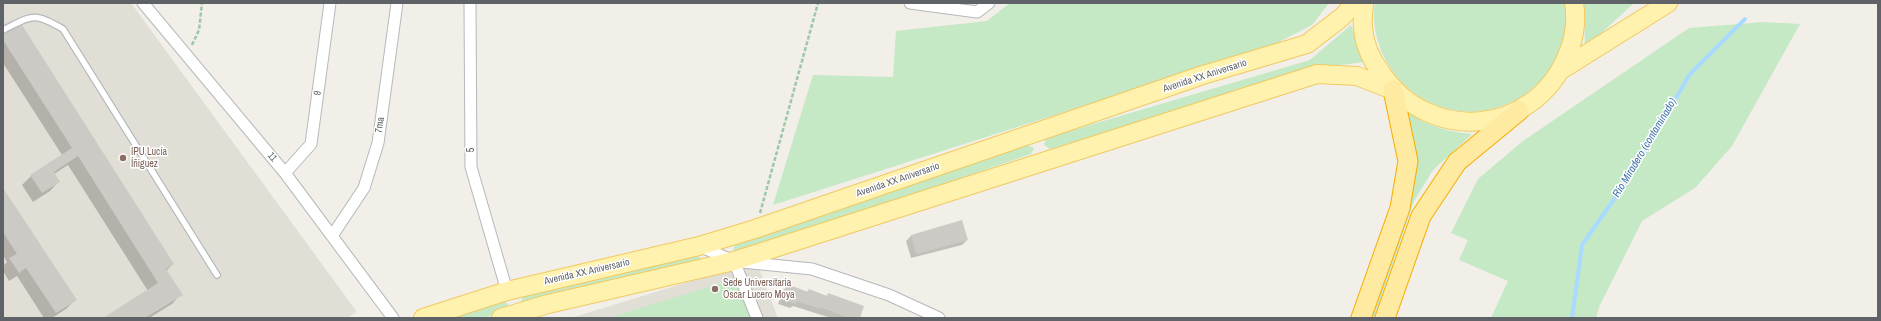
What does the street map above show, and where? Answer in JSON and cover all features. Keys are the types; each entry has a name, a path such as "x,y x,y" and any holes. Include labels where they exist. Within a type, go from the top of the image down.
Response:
{"highway":[{"path":"1361,318 1400,208 1408,161 1393,90"},
{"path":"1385,318 1421,216 1458,162 1519,110"}],"main road":[{"name":"Avenida XX Aniversario","path":"423,318 508,292 700,246 1196,78 1307,44 1342,18 1355,3"},
{"path":"1364,3 1363,28 1372,61 1393,90 1420,111 1453,121 1487,121 1519,110 1543,94 1561,70 1573,42 1576,12 1574,3"},
{"path":"1561,70 1668,3"},
{"path":"501,318 548,304 734,261 1317,74 1357,76 1393,90"}],"street":[{"name":"11","path":"143,3 285,173 393,318"},
{"name":"9","path":"285,173 311,144 330,3"},
{"name":"7ma","path":"332,236 364,188 378,143 397,3"},
{"name":"5","path":"470,3 471,167 508,292"},
{"path":"910,3 977,12 989,3"},
{"path":"700,246 734,261 812,269 889,295 939,318"},
{"path":"734,261 757,318"}],"lane":[{"path":"3,30 31,16 47,19 63,29 217,275"}],"path":[{"path":"186,56 199,30 202,3"},
{"path":"755,228 818,3"}],"shaded area":[{"name":"IPU Lucía Íñiguez","path":"3,3 131,3 357,312 347,318 3,318"},
{"name":"Sede Universitaria Oscar Lucero Moya","path":"756,261 778,318 571,318"}],"green space":[{"path":"1010,3 1329,3 1312,25 1271,46 773,205 813,75 893,77 896,31 987,21"},
{"path":"1375,3 1566,3 1564,37 1558,57 1547,74 1532,89 1512,102 1491,109 1469,112 1448,109 1428,101 1410,89 1394,73 1382,53 1378,41 1374,22"},
{"path":"1584,3 1634,3 1585,48"},
{"path":"1764,22 1800,24 1732,146 1695,188 1642,221 1599,307 1596,318 1491,318 1508,281 1459,260 1468,240 1451,233 1478,179 1523,141 1689,28"},
{"path":"1351,25 1365,62 1316,68 1050,149 1044,145 1046,138 1310,60"},
{"path":"1405,112 1437,127 1454,132 1472,134 1433,170 1414,201 1374,318 1368,318 1410,197"},
{"path":"1027,145 1034,148 1031,154 743,253 733,250 735,244"},
{"path":"691,254 700,257 699,263 528,305 521,302 524,294"},
{"path":"738,278 751,318 608,318"},
{"path":"502,300 508,304 507,311 483,318 446,318"}],"building":[{"path":"22,25 174,264 166,269 183,295 145,318 103,318 158,283 78,156 54,172 60,182 42,193 30,175 72,148 3,40 3,34"},
{"path":"3,188 77,300 56,313 26,268 19,273 9,258 17,254 3,232"},
{"path":"962,220 968,240 916,254 911,235"},
{"path":"787,284 808,292 809,289 827,296 828,293 864,306 860,318 844,318 844,316 820,307 820,309 797,301 796,304 782,299"}],"waterway":[{"name":"Río Miradero (contaminado)","path":"1572,318 1582,245 1631,175 1690,74 1745,19"}],"place":[{"name":"IPU Lucía Íñiguez","path":"123,158"},
{"name":"Sede Universitaria Oscar Lucero Moya","path":"715,289"}]}
